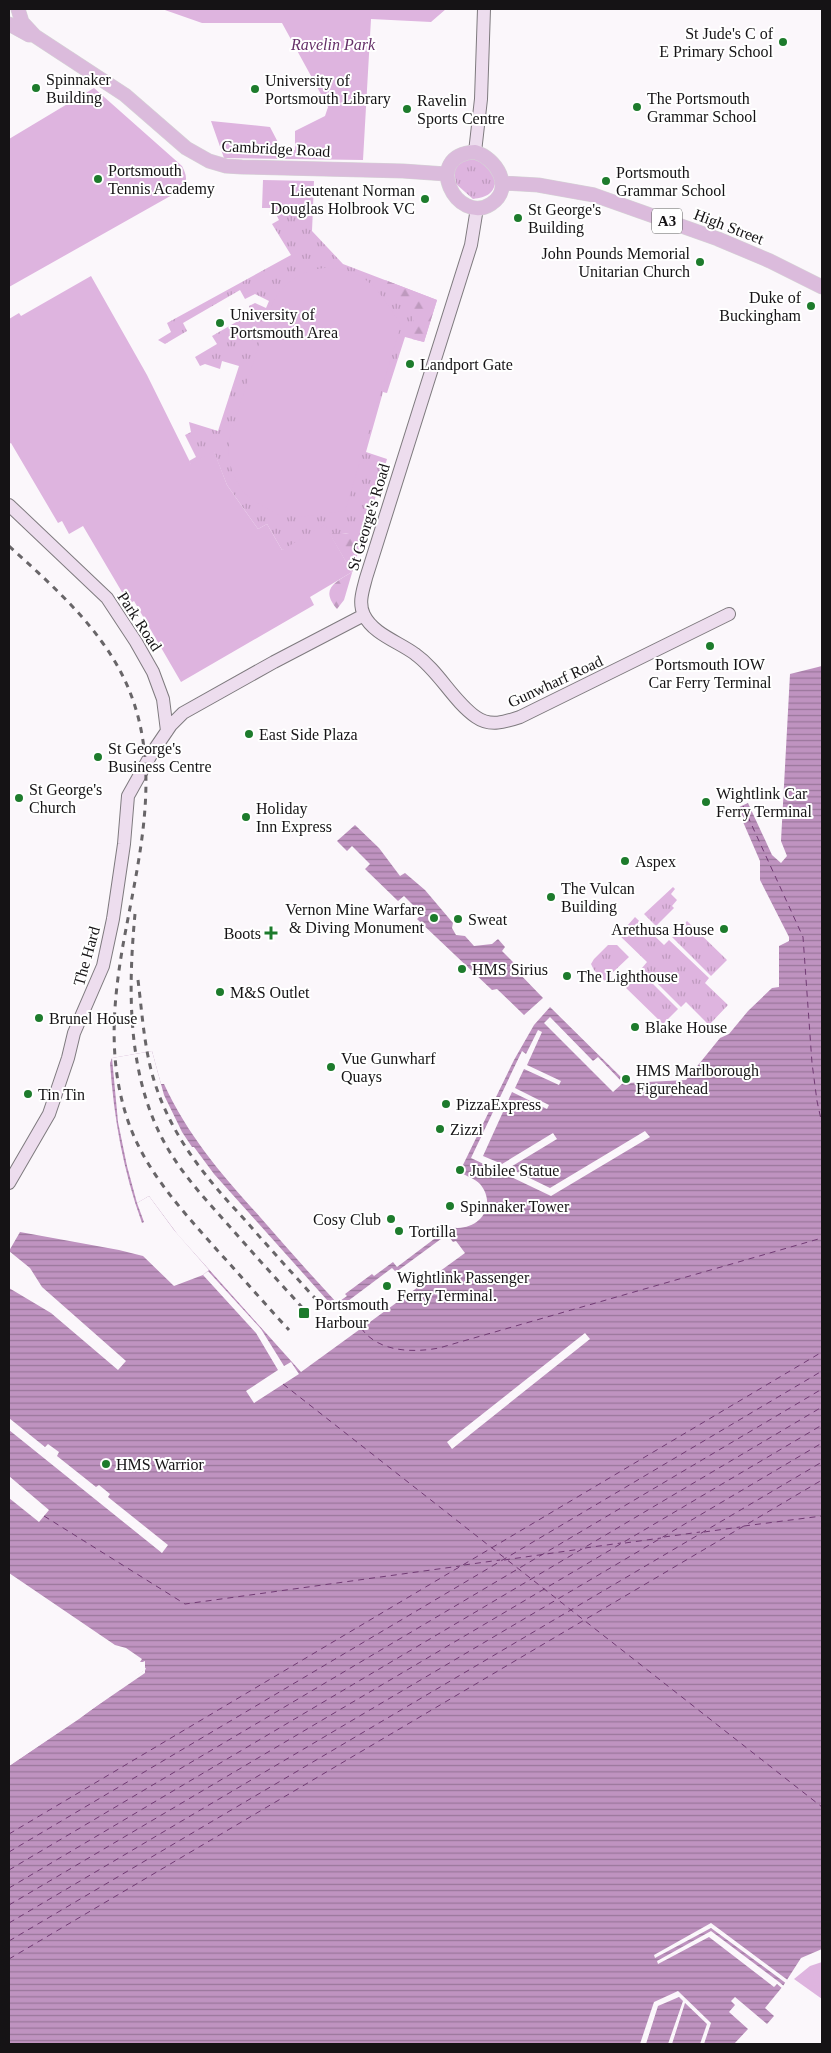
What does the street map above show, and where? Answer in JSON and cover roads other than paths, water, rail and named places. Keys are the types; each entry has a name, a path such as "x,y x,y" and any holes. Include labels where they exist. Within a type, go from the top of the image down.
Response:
{"main road":[{"name":"Cambridge Road","path":"18,9 25,26 51,48"},
{"path":"475,152 481,99 484,9"},
{"name":"Cambridge Road","path":"9,24 125,95 186,148 209,161 226,166 242,167 403,171 446,174"},
{"path":"475,152 482,154 493,162 502,176 501,192 492,203 477,208 462,203 456,197 448,183 446,174 449,165 461,154 475,152"},
{"name":"High Street","path":"503,183 538,185 594,196 718,239 770,261 822,287"},
{"name":"St George's Road","path":"364,616 361,601 366,578 471,245 477,208"},
{"name":"Park Road","path":"9,505 107,598 153,672 163,699 167,732"},
{"name":"Gunwharf Road","path":"364,616 373,627 426,663 476,718 491,724 520,717 729,614"},
{"path":"167,732 180,716 202,701 364,616"},
{"name":"The Hard","path":"9,1183 49,1114 68,1058 74,1033 103,966 113,919 124,844 128,796 147,761 167,732"}],"railway":[{"path":"9,546 70,604 102,642 124,678 137,715 144,752 146,790 138,867 117,988 114,1032 117,1075 127,1118 143,1155 177,1204 289,1330"},
{"path":"135,914 131,971 133,1030 142,1087 151,1114 163,1140 186,1176 308,1314"},
{"path":"138,980 145,1041 153,1077 160,1098 179,1136 216,1188 321,1305"}],"place":[{"name":"St Jude's C of E Primary School","path":"783,42"},
{"name":"Spinnaker Building","path":"36,88"},
{"name":"University of Portsmouth Library","path":"255,89"},
{"name":"The Portsmouth Grammar School","path":"637,107"},
{"name":"Ravelin Sports Centre","path":"407,109"},
{"name":"Portsmouth Tennis Academy","path":"98,179"},
{"name":"Portsmouth Grammar School","path":"606,181"},
{"name":"Lieutenant Norman Douglas Holbrook VC","path":"425,199"},
{"name":"St George's Building","path":"518,218"},
{"name":"John Pounds Memorial Unitarian Church","path":"700,262"},
{"name":"Duke of Buckingham","path":"811,306"},
{"name":"University of Portsmouth Area","path":"220,323"},
{"name":"Landport Gate","path":"410,364"},
{"name":"Portsmouth IOW Car Ferry Terminal","path":"710,646"},
{"name":"East Side Plaza","path":"249,734"},
{"name":"St George's Business Centre","path":"98,757"},
{"name":"St George's Church","path":"19,798"},
{"name":"Wightlink Car Ferry Terminal","path":"706,802"},
{"name":"Holiday Inn Express","path":"246,817"},
{"name":"Aspex","path":"625,861"},
{"name":"The Vulcan Building","path":"551,897"},
{"name":"Vernon Mine Warfare & Diving Monument","path":"434,918"},
{"name":"Sweat","path":"458,919"},
{"name":"Arethusa House","path":"724,929"},
{"name":"Boots","path":"271,933"},
{"name":"HMS Sirius","path":"462,969"},
{"name":"The Lighthouse","path":"567,976"},
{"name":"M&S Outlet","path":"220,992"},
{"name":"Brunel House","path":"39,1018"},
{"name":"Blake House","path":"635,1027"},
{"name":"Vue Gunwharf Quays","path":"331,1067"},
{"name":"HMS Marlborough Figurehead","path":"626,1079"},
{"name":"Tin Tin","path":"28,1094"},
{"name":"PizzaExpress","path":"446,1104"},
{"name":"Zizzi","path":"440,1129"},
{"name":"Jubilee Statue","path":"460,1170"},
{"name":"Spinnaker Tower","path":"450,1206"},
{"name":"Cosy Club","path":"391,1219"},
{"name":"Tortilla","path":"399,1231"},
{"name":"Wightlink Passenger Ferry Terminal.","path":"387,1286"},
{"name":"Portsmouth Harbour","path":"304,1313"},
{"name":"HMS Warrior","path":"106,1464"}],"park label":[{"name":"Ravelin Park","path":"333,44"}]}
